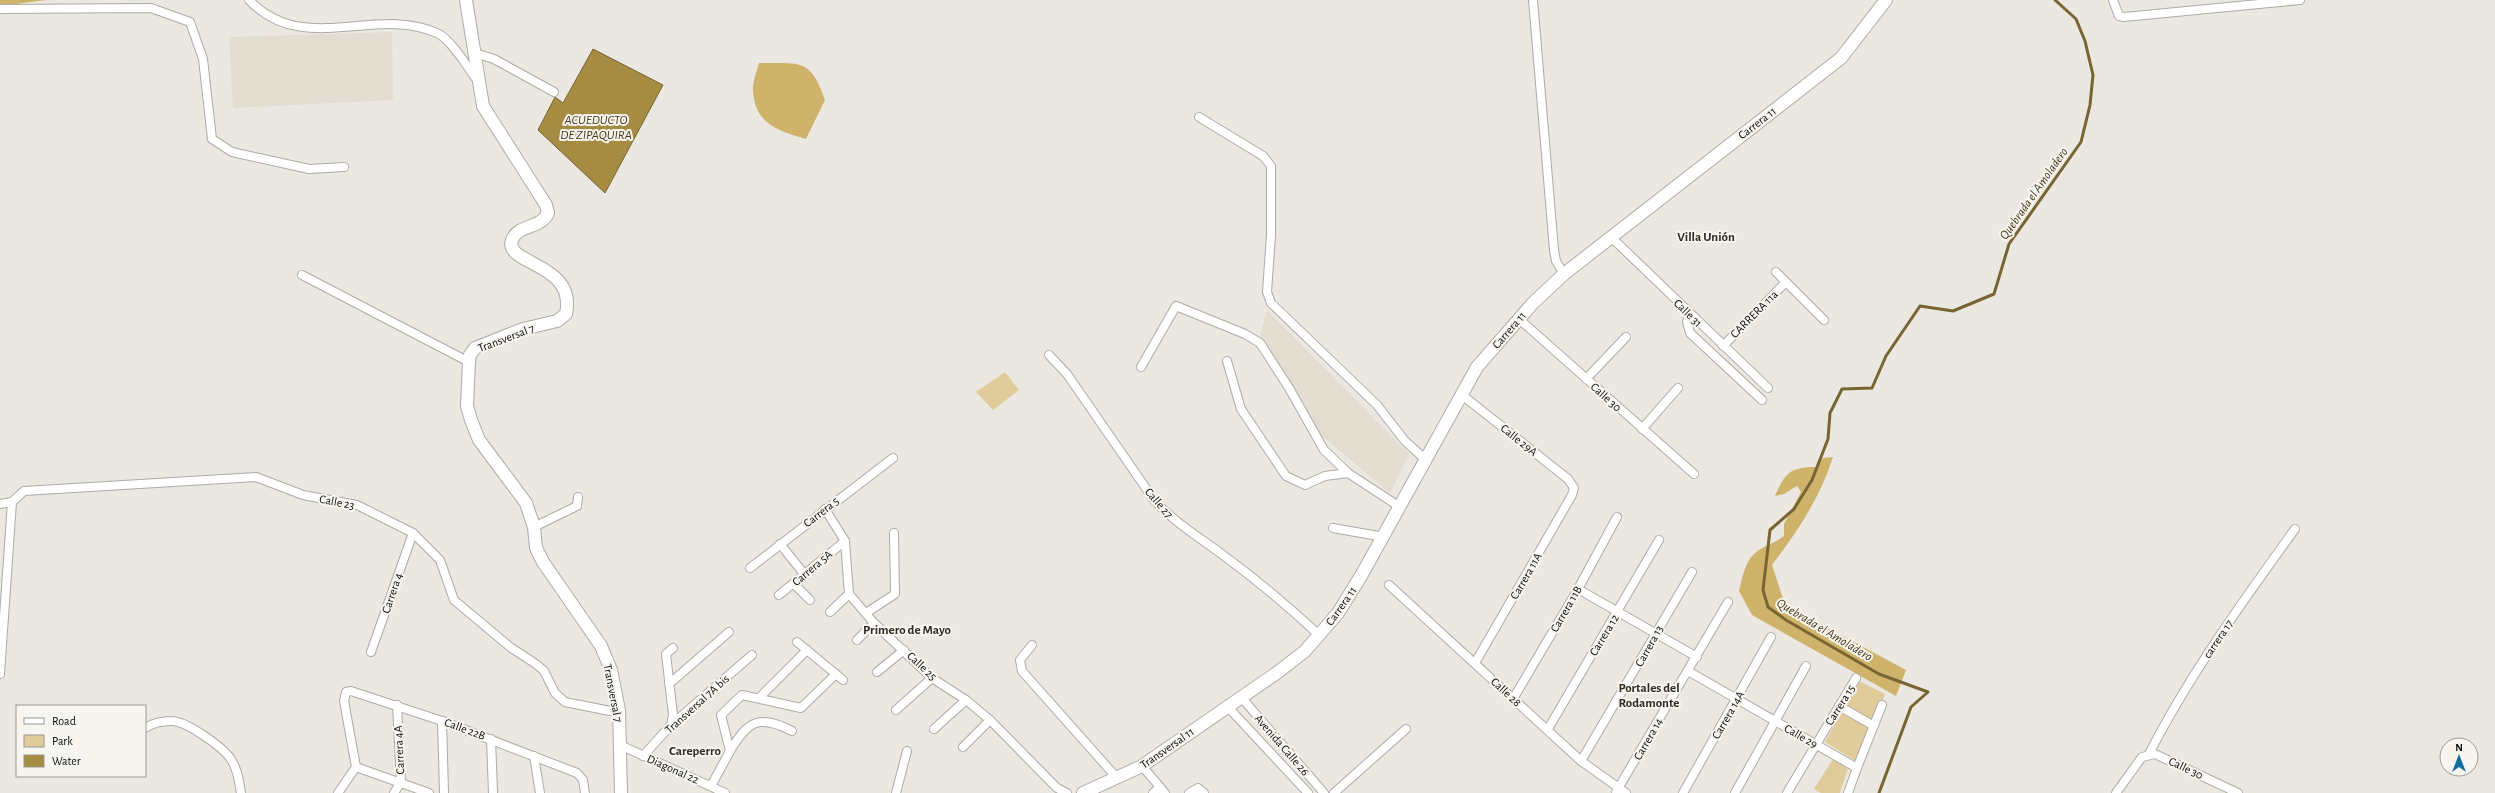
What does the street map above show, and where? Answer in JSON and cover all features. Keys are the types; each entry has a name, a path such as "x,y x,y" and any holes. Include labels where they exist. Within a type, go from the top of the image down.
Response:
{"street":[{"path":"249,0 260,12 274,20 304,29 405,24 438,33 460,56 478,83"},
{"name":"Transversal 7","path":"466,0 478,83 484,106 490,119 509,145 527,178 546,205 548,213 540,224 520,231 513,238 511,245 514,252 549,271 565,289 569,303 566,314 557,321 523,329 482,345 470,355 467,406 479,440 526,503 534,527 536,548 543,562 601,646 611,670 619,710 621,793"},
{"path":"1533,0 1554,250 1556,261 1564,274"},
{"name":"Carrera 11","path":"1206,721 1278,672 1305,651 1338,613 1384,537 1477,367 1519,319 1564,274 1841,58 1886,0"},
{"path":"2113,0 2116,12 2119,16 2124,17 2300,0"},
{"path":"0,9 151,8 190,22 203,59 212,139 232,152 309,169 344,167"},
{"path":"475,54 494,59 554,92"},
{"path":"1199,117 1263,156 1271,166 1271,235 1267,292 1271,303 1378,406 1405,441 1426,460"},
{"name":"Calle 31","path":"1611,238 1768,388"},
{"path":"1776,272 1785,283 1824,320"},
{"path":"302,275 469,362"},
{"name":"CARRERA 11a","path":"1723,346 1785,283"},
{"path":"1141,367 1176,306 1245,334 1260,344 1271,360 1324,450 1348,473 1400,507"},
{"path":"1689,314 1687,322 1690,333 1762,400"},
{"name":"Calle 30","path":"1519,319 1694,474"},
{"path":"1586,379 1626,337"},
{"name":"Calle 27","path":"1049,355 1071,379 1154,500 1167,515 1223,554 1284,602 1319,635"},
{"path":"1227,362 1241,409 1286,476 1305,485 1325,476 1348,473"},
{"path":"1642,429 1678,388"},
{"name":"Calle 29A","path":"1462,395 1568,479 1574,488"},
{"name":"Carrera 5","path":"750,568 893,458"},
{"name":"Calle 23","path":"0,504 12,502 24,491 256,477 303,495 357,505 413,533 440,560 454,600 510,647 544,671 555,694 565,702 610,711 619,710"},
{"name":"Carrera 11A","path":"1475,663 1572,495 1574,488"},
{"path":"534,527 577,506 578,497"},
{"path":"0,674 12,502"},
{"path":"825,509 845,541 849,594 830,612"},
{"name":"Carrera 11B","path":"1513,699 1578,589 1617,516"},
{"path":"1333,528 1384,537"},
{"name":"carrera 17","path":"2152,754 2170,713 2216,641 2296,529"},
{"name":"Carrera 4","path":"371,652 413,533"},
{"path":"866,613 895,594 894,533"},
{"name":"Carrera 12","path":"1548,729 1659,540"},
{"name":"Carrera 5A","path":"779,595 845,541"},
{"path":"780,544 805,575"},
{"name":"Carrera 13","path":"1581,761 1692,572"},
{"path":"794,584 810,600"},
{"name":"Calle 28","path":"1389,585 1513,699 1548,729 1581,761 1620,792"},
{"path":"1578,589 1656,632 1697,657"},
{"name":"Calle 25","path":"849,594 874,623 932,678 966,700 990,720 1057,788 1067,793"},
{"name":"Carrera 14","path":"1620,792 1728,602"},
{"path":"857,640 874,623"},
{"path":"669,684 729,632"},
{"name":"Carrera 14A","path":"1683,793 1771,637"},
{"path":"730,751 721,715 742,695 760,697 801,708 840,677 797,642"},
{"path":"1032,645 1020,660 1022,671 1117,778"},
{"path":"671,725 673,715 666,654 673,648"},
{"path":"760,697 807,650"},
{"path":"878,672 904,650"},
{"name":"Transversal 7A bis","path":"643,756 671,725 752,655"},
{"path":"1735,793 1806,666"},
{"name":"Calle 29","path":"1688,671 1857,768"},
{"path":"896,710 932,678"},
{"name":"Carrera 15","path":"1787,793 1815,744 1856,678"},
{"name":"Calle 22B","path":"356,767 344,701 346,692 356,691 491,739 581,775 585,793"},
{"name":"Avenida Calle 26","path":"1240,697 1324,793"},
{"path":"934,729 966,700"},
{"name":"Carrera 4A","path":"394,793 401,782 397,705"},
{"path":"1848,793 1882,705"},
{"name":"Avenida Calle 26","path":"1227,706 1308,793"},
{"path":"1839,706 1874,726"},
{"path":"146,727 152,724 173,720 207,736 231,759 238,773 241,793"},
{"path":"963,747 990,720"},
{"path":"442,721 444,793"},
{"name":"Transversal 11","path":"1083,793 1142,766 1206,721"},
{"path":"711,786 743,730 752,724 765,722 792,731"},
{"path":"1334,793 1406,729"},
{"path":"491,739 494,793"},
{"name":"Diagonal 22","path":"620,745 725,793"},
{"path":"896,793 906,751"},
{"path":"2116,793 2142,757 2152,754"},
{"name":"Calle 30","path":"2152,754 2238,793"},
{"path":"534,756 540,793"},
{"path":"1142,766 1162,790 1153,793"},
{"path":"338,793 356,767 429,793"},
{"path":"1189,793 1198,788 1204,793"}],"shaded area":[{"path":"0,0 46,0 0,6"},
{"path":"392,32 393,100 233,108 229,37"},
{"path":"759,63 794,64 802,66 814,76 820,86 825,100 806,139 777,129 763,119 758,111 753,88"},
{"path":"1267,310 1409,454 1390,493 1320,434 1260,336"},
{"path":"1833,457 1822,487 1815,500 1790,540 1772,565 1785,605 1906,670 1896,696 1752,615 1739,591 1745,568 1754,554 1784,536 1784,524 1801,492 1797,486 1784,494 1775,496 1782,482 1794,470 1807,467 1816,467 1823,458"}],"green space":[{"path":"1005,372 1019,390 993,410 976,392"},
{"path":"1859,681 1885,694 1874,723 1843,707"},
{"path":"1841,712 1871,727 1857,762 1825,742"},
{"path":"1833,759 1848,768 1840,793 1821,793 1814,789"}],"water":[{"name":"ACUEDUCTO DE ZIPAQUIRA","path":"593,49 663,85 605,193 538,130 555,97 563,103"}],"waterway":[{"name":"Quebrada el Amoladero","path":"1879,793 1911,707 1928,692 1879,674 1786,620 1768,607 1763,590 1770,530 1794,509 1812,480 1828,439 1830,413 1842,389 1872,388 1886,356 1920,306 1953,311 1994,294 2009,244 2081,142 2090,105 2093,75 2085,41 2076,19 2055,0"}],"district":[{"name":"Villa Unión","path":"1706,236"},
{"name":"Primero de Mayo","path":"907,629"},
{"name":"Portales del Rodamonte","path":"1649,694"},
{"name":"Careperro","path":"695,750"}]}
